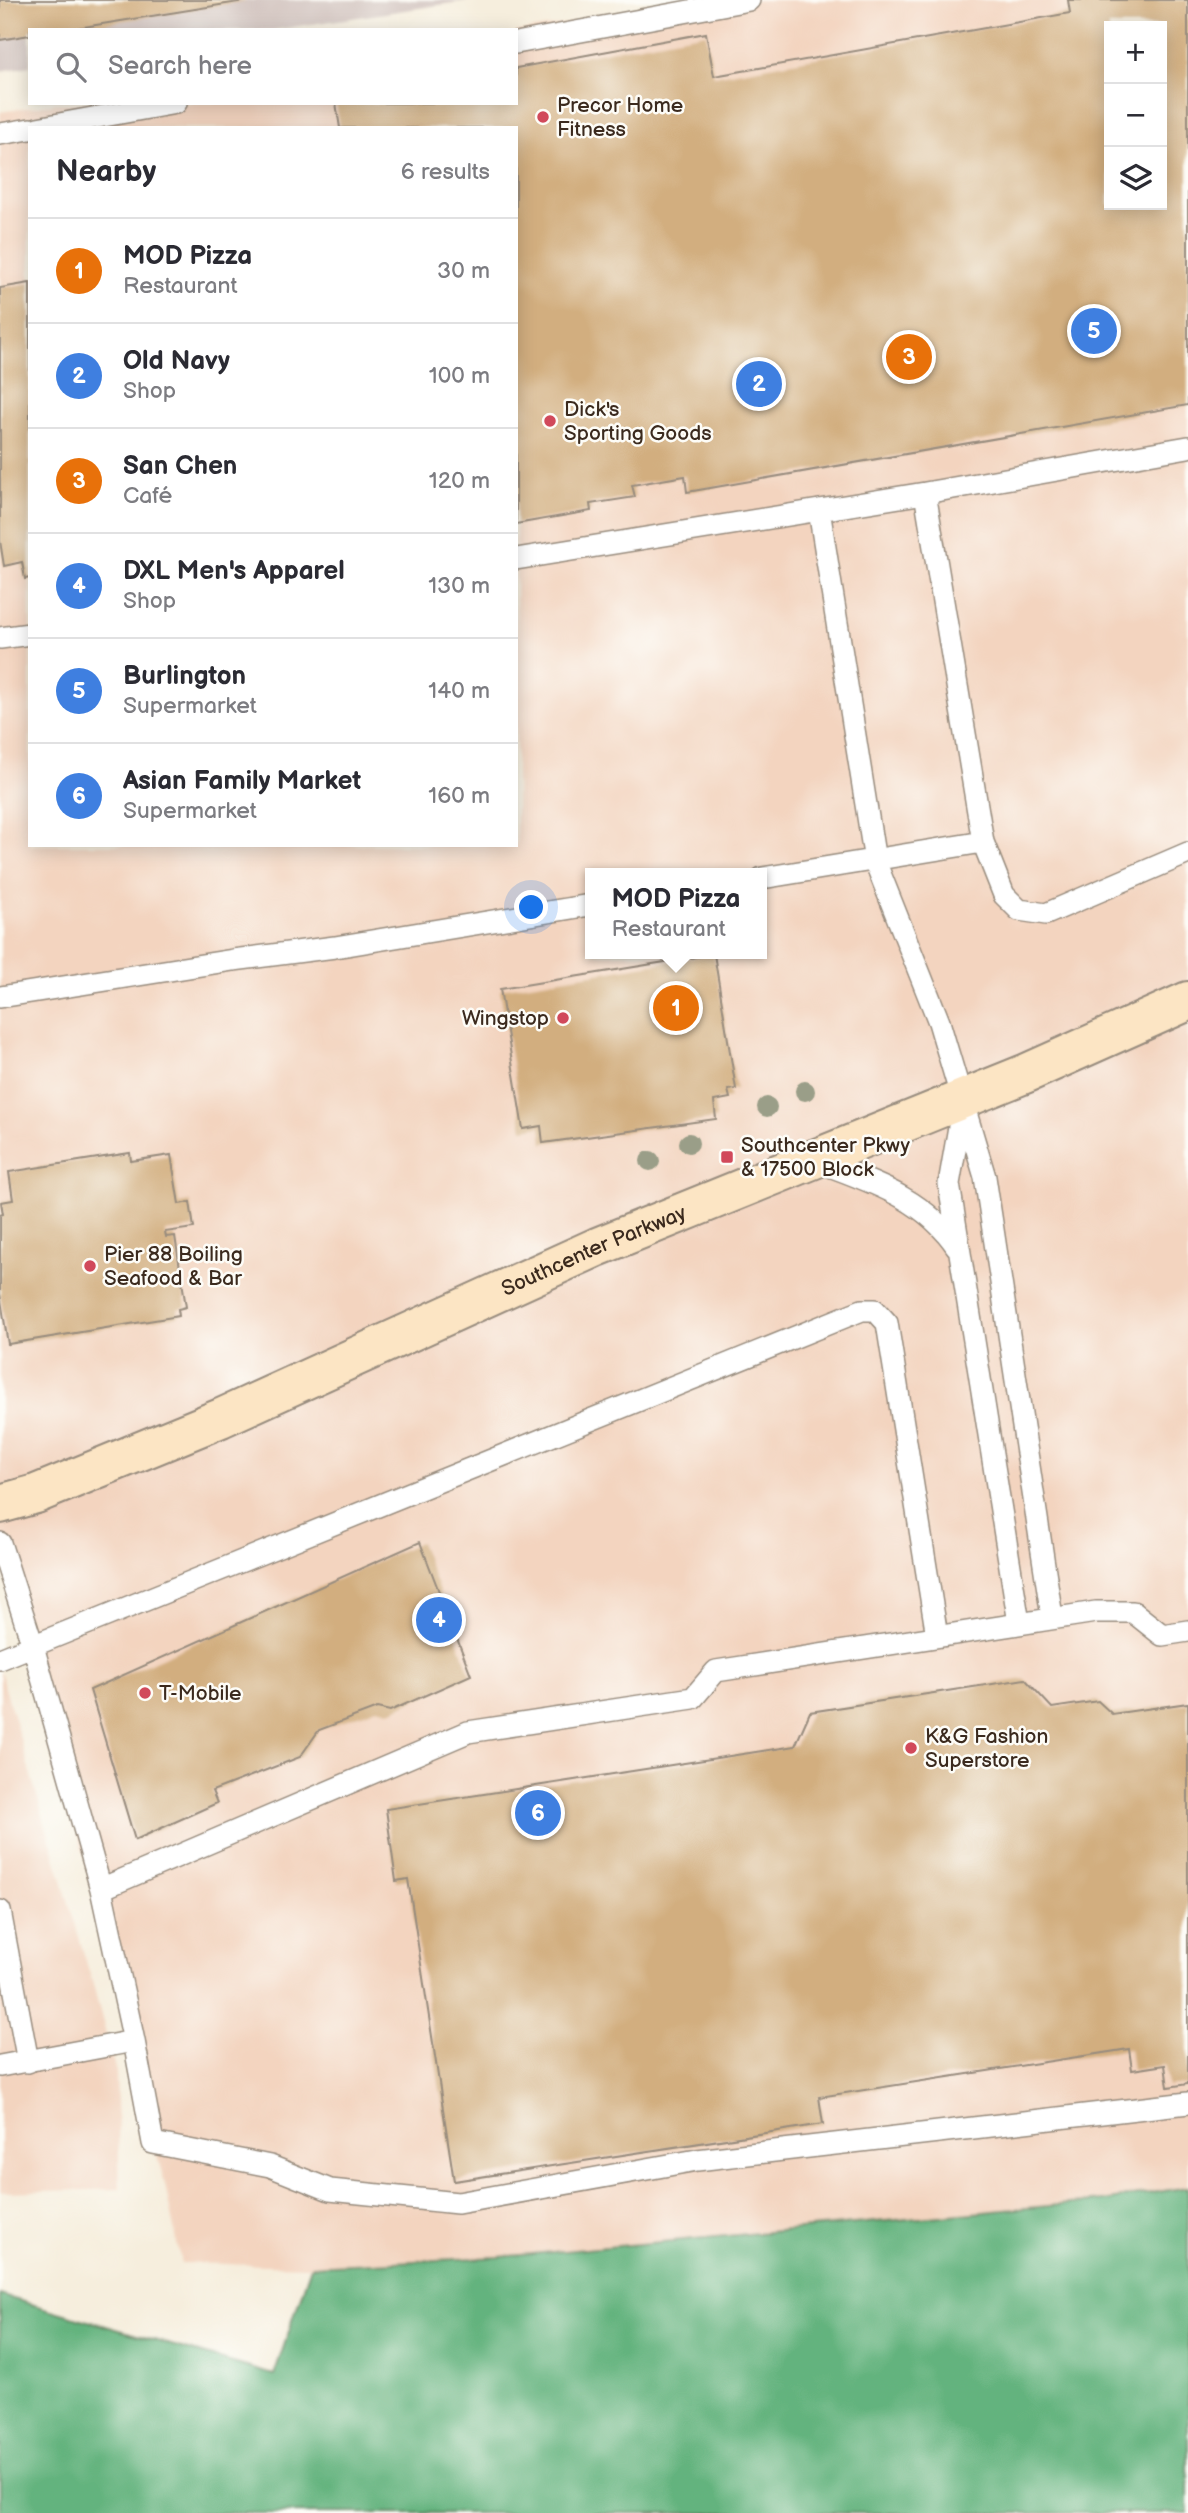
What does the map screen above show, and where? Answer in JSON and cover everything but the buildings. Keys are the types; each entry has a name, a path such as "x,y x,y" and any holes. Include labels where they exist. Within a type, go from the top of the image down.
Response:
{"main road":[{"name":"Southcenter Parkway","path":"0,1504 36,1494 220,1418 597,1247 964,1098 1188,1001"}],"lane":[{"path":"518,43 749,0"},
{"path":"48,126 165,105"},
{"path":"0,134 28,129"},
{"path":"518,559 925,493 1188,447"},
{"path":"925,493 983,842 1004,895 1019,910 1046,914 1188,853"},
{"path":"820,510 876,861 939,1022 964,1098 985,1177 1052,1617"},
{"path":"0,638 28,634"},
{"path":"767,877 983,842"},
{"path":"0,997 233,960 335,947 585,906"},
{"path":"964,1098 949,1184 1019,1623"},
{"path":"812,1159 884,1187 909,1201 944,1228 961,1254"},
{"path":"0,1659 862,1310 875,1310 887,1323 937,1636"},
{"path":"0,1543 33,1646 101,1889 153,2143 270,2166 330,2190 458,2203 697,2160 1188,2104"},
{"path":"101,1889 468,1732 693,1698 716,1671 1096,1612 1133,1612 1162,1635 1188,1631"},
{"path":"0,1911 9,2014 28,2062"},
{"path":"0,2066 134,2041"}],"shaded area":[{"path":"0,0 472,0 286,28 28,28 28,66 0,71"},
{"path":"718,0 1188,0 1188,2187 1103,2201 499,2257 311,2266 181,2263 164,2180 153,2143 134,2041 0,1544 0,112 45,105 518,105 518,32"},
{"path":"0,1671 94,1988 116,2072 120,2189 0,2192"}],"green space":[{"path":"1188,2187 1188,2513 0,2513 0,2295 274,2375 311,2266 499,2257 1103,2201"}],"place":[{"name":"Precor Home Fitness","path":"543,117"},
{"name":"Burlington","path":"1094,331"},
{"name":"San Chen","path":"909,357"},
{"name":"Old Navy","path":"759,384"},
{"name":"Dick's Sporting Goods","path":"550,421"},
{"name":"MOD Pizza","path":"676,1008"},
{"name":"Wingstop","path":"563,1018"},
{"name":"Southcenter Pkwy & 17500 Block","path":"727,1157"},
{"name":"Pier 88 Boiling Seafood & Bar","path":"90,1266"},
{"name":"DXL Men's Apparel","path":"439,1620"},
{"name":"T-Mobile","path":"145,1693"},
{"name":"K&G Fashion Superstore","path":"911,1748"},
{"name":"Asian Family Market","path":"538,1813"}]}
